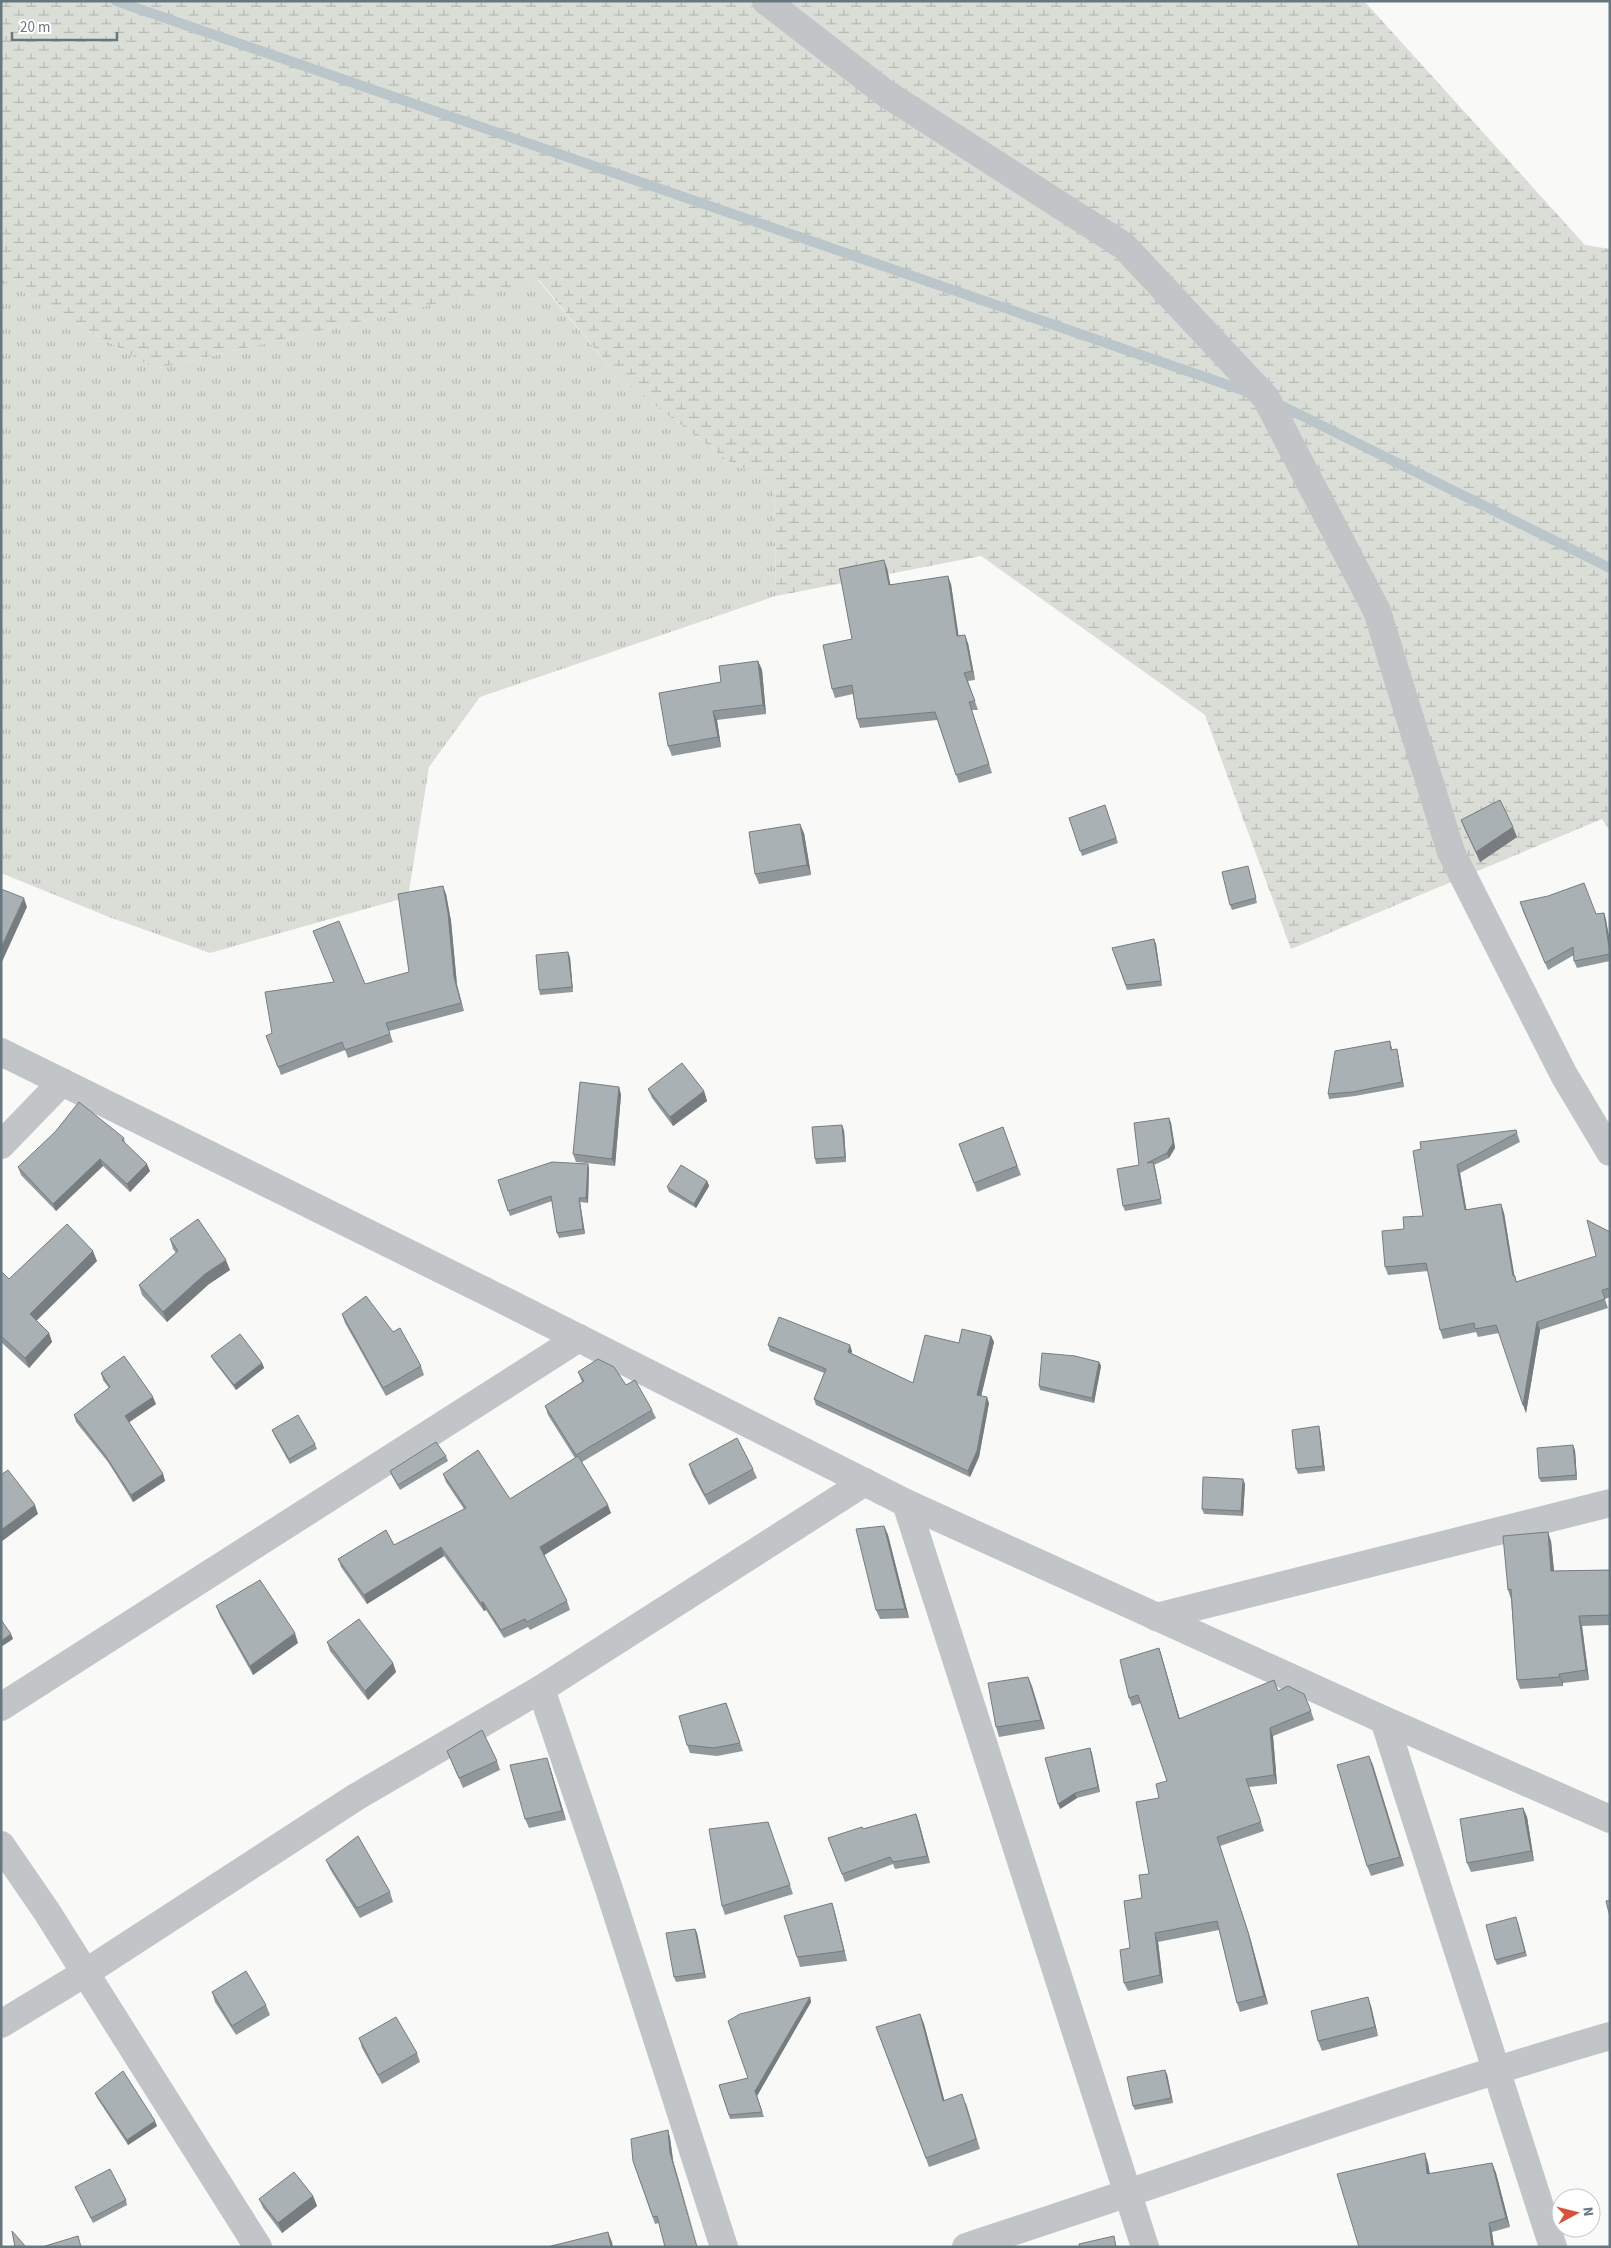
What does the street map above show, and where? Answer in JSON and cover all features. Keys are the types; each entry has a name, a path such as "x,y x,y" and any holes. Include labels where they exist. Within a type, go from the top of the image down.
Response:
{"street":[{"path":"766,1 885,93 1124,246 1266,398 1377,611 1451,852 1564,1075 1610,1152"},
{"path":"1,1052 579,1338 906,1503 1384,1720 1610,1819"},
{"path":"1,1146 62,1082"},
{"path":"1,1707 579,1338"},
{"path":"1,2024 85,1973 356,1797 541,1689 865,1482"},
{"path":"906,1503 1144,2247"},
{"path":"1156,1617 1610,1503"},
{"path":"541,1689 612,1896 724,2247"},
{"path":"1384,1720 1553,2247"},
{"path":"1,1845 85,1973 258,2247"},
{"path":"966,2247 1497,2069 1610,2036"}],"green space":[{"path":"1,1 1364,1 1585,245 1610,249 1610,831 1602,819 1291,949 1205,715 981,556 776,596 774,477 735,466 618,377 539,280 155,369 1,279"},
{"path":"1,279 155,369 538,280 618,377 735,466 774,477 776,596 480,697 429,767 408,897 210,953 109,917 1,873"}],"building":[{"path":"884,560 889,585 948,576 957,636 965,635 972,671 964,673 975,701 969,702 989,764 956,775 935,712 857,719 852,685 832,689 823,645 852,639 839,569"},
{"path":"758,661 763,705 713,711 718,737 668,746 659,693 721,682 719,666"},
{"path":"1500,800 1513,827 1476,852 1461,820"},
{"path":"1105,805 1116,838 1080,851 1069,818"},
{"path":"800,824 807,865 755,874 749,832"},
{"path":"1248,866 1256,898 1230,905 1222,872"},
{"path":"1584,883 1596,914 1604,913 1610,954 1574,961 1573,947 1545,963 1520,902 1548,896"},
{"path":"443,886 448,913 454,977 461,1003 386,1023 390,1034 345,1050 342,1042 278,1067 266,1036 272,1033 265,992 334,982 313,931 339,921 365,984 409,972 398,894"},
{"path":"1,889 24,898 1,948"},
{"path":"1154,939 1161,981 1126,985 1112,948"},
{"path":"568,952 572,987 539,990 536,955"},
{"path":"1390,1041 1391,1050 1397,1049 1402,1082 1353,1092 1328,1094 1335,1051"},
{"path":"682,1063 704,1091 670,1117 648,1089"},
{"path":"580,1082 619,1087 612,1159 573,1154"},
{"path":"79,1102 124,1138 122,1140 147,1164 127,1184 100,1159 53,1204 18,1167 55,1132"},
{"path":"1169,1118 1173,1143 1167,1153 1147,1163 1153,1162 1161,1199 1123,1206 1117,1169 1139,1165 1134,1123"},
{"path":"842,1125 845,1157 815,1159 812,1127"},
{"path":"1003,1127 1017,1166 974,1183 959,1144"},
{"path":"1516,1130 1517,1133 1457,1165 1465,1210 1501,1204 1513,1276 1515,1276 1516,1282 1596,1256 1587,1220 1610,1232 1610,1288 1602,1290 1605,1299 1537,1322 1523,1405 1496,1325 1475,1329 1474,1323 1440,1330 1426,1263 1385,1267 1382,1231 1404,1229 1403,1217 1423,1216 1413,1151 1421,1149 1420,1142"},
{"path":"552,1162 588,1164 586,1198 579,1198 583,1229 557,1233 551,1196 508,1211 498,1180"},
{"path":"681,1165 707,1181 694,1204 667,1187"},
{"path":"198,1219 226,1260 205,1274 163,1312 139,1285 178,1251 170,1239"},
{"path":"67,1224 93,1251 30,1314 49,1333 25,1358 1,1336 1,1271 9,1279"},
{"path":"366,1296 393,1332 400,1328 421,1366 383,1388 342,1314"},
{"path":"779,1317 850,1345 848,1352 913,1383 925,1335 959,1343 962,1329 991,1336 977,1395 987,1397 977,1451 968,1471 814,1399 826,1369 768,1345"},
{"path":"240,1334 262,1363 234,1385 211,1356"},
{"path":"1042,1353 1075,1356 1099,1362 1092,1398 1039,1386"},
{"path":"124,1356 153,1397 125,1416 163,1474 131,1495 105,1455 74,1415 110,1387 101,1373"},
{"path":"598,1359 614,1367 626,1385 635,1380 652,1410 576,1455 545,1406 584,1381 578,1372"},
{"path":"298,1415 315,1444 289,1459 272,1430"},
{"path":"1319,1426 1323,1466 1296,1469 1292,1430"},
{"path":"737,1438 753,1469 705,1495 689,1464"},
{"path":"436,1442 446,1456 398,1485 390,1471"},
{"path":"1573,1445 1576,1475 1539,1478 1537,1448"},
{"path":"478,1450 510,1499 578,1456 608,1505 540,1547 567,1601 527,1622 525,1619 501,1630 483,1602 481,1603 441,1547 364,1595 338,1559 386,1530 394,1545 466,1508 443,1474"},
{"path":"8,1470 35,1505 1,1530 1,1475"},
{"path":"1203,1477 1243,1479 1241,1511 1202,1509"},
{"path":"884,1526 905,1609 876,1610 856,1529"},
{"path":"1548,1532 1551,1571 1610,1570 1610,1615 1579,1616 1586,1670 1559,1674 1560,1677 1517,1680 1511,1589 1508,1590 1503,1536"},
{"path":"260,1580 295,1633 250,1666 216,1606"},
{"path":"359,1619 393,1663 365,1691 327,1642"},
{"path":"1,1620 11,1634 1,1641"},
{"path":"1159,1648 1179,1719 1274,1680 1278,1691 1288,1686 1304,1694 1311,1711 1270,1728 1274,1775 1246,1779 1261,1822 1217,1837 1248,1932 1264,1996 1237,2003 1217,1921 1155,1933 1160,1975 1124,1983 1120,1950 1130,1948 1124,1901 1142,1898 1139,1875 1149,1874 1136,1802 1159,1798 1156,1784 1167,1781 1138,1695 1129,1698 1120,1660"},
{"path":"1028,1677 1041,1720 996,1727 988,1683"},
{"path":"726,1703 740,1743 714,1748 687,1745 679,1716"},
{"path":"482,1730 497,1761 459,1778 447,1751"},
{"path":"1090,1748 1098,1787 1075,1793 1058,1804 1045,1758"},
{"path":"1369,1756 1400,1857 1367,1866 1337,1765"},
{"path":"547,1758 562,1811 525,1819 510,1765"},
{"path":"1523,1808 1531,1851 1467,1863 1460,1819"},
{"path":"916,1814 927,1856 893,1862 890,1857 842,1874 828,1838 862,1827 863,1829"},
{"path":"768,1822 790,1885 722,1906 709,1829"},
{"path":"358,1836 390,1892 357,1908 326,1860"},
{"path":"1610,1900 1610,1917 1606,1901"},
{"path":"832,1903 844,1951 797,1957 784,1916"},
{"path":"1516,1917 1525,1952 1495,1960 1486,1925"},
{"path":"695,1929 704,1973 674,1977 666,1933"},
{"path":"246,1971 266,2005 232,2026 212,1992"},
{"path":"810,1997 755,2091 762,2112 729,2115 719,2085 748,2078 728,2021 740,2014"},
{"path":"1368,1997 1375,2027 1318,2041 1311,2011"},
{"path":"920,2014 943,2101 962,2094 976,2139 926,2158 876,2027"},
{"path":"396,2017 417,2053 378,2075 359,2038"},
{"path":"1165,2070 1171,2098 1133,2106 1127,2077"},
{"path":"123,2071 155,2121 127,2140 95,2093"},
{"path":"668,2130 670,2153 697,2247 665,2247 657,2216 653,2217 633,2161 631,2139"},
{"path":"1425,2153 1427,2174 1492,2163 1506,2218 1489,2223 1492,2247 1359,2247 1337,2174"},
{"path":"110,2169 126,2200 91,2218 75,2187"},
{"path":"294,2172 313,2196 278,2223 259,2199"},
{"path":"12,2231 26,2247 15,2247"},
{"path":"608,2232 611,2247 547,2247"},
{"path":"78,2236 81,2247 42,2247"},
{"path":"1114,2236 1116,2247 1080,2247 1079,2244"}],"waterway":[{"path":"116,1 1251,393"},
{"path":"1276,403 1610,568"}]}
